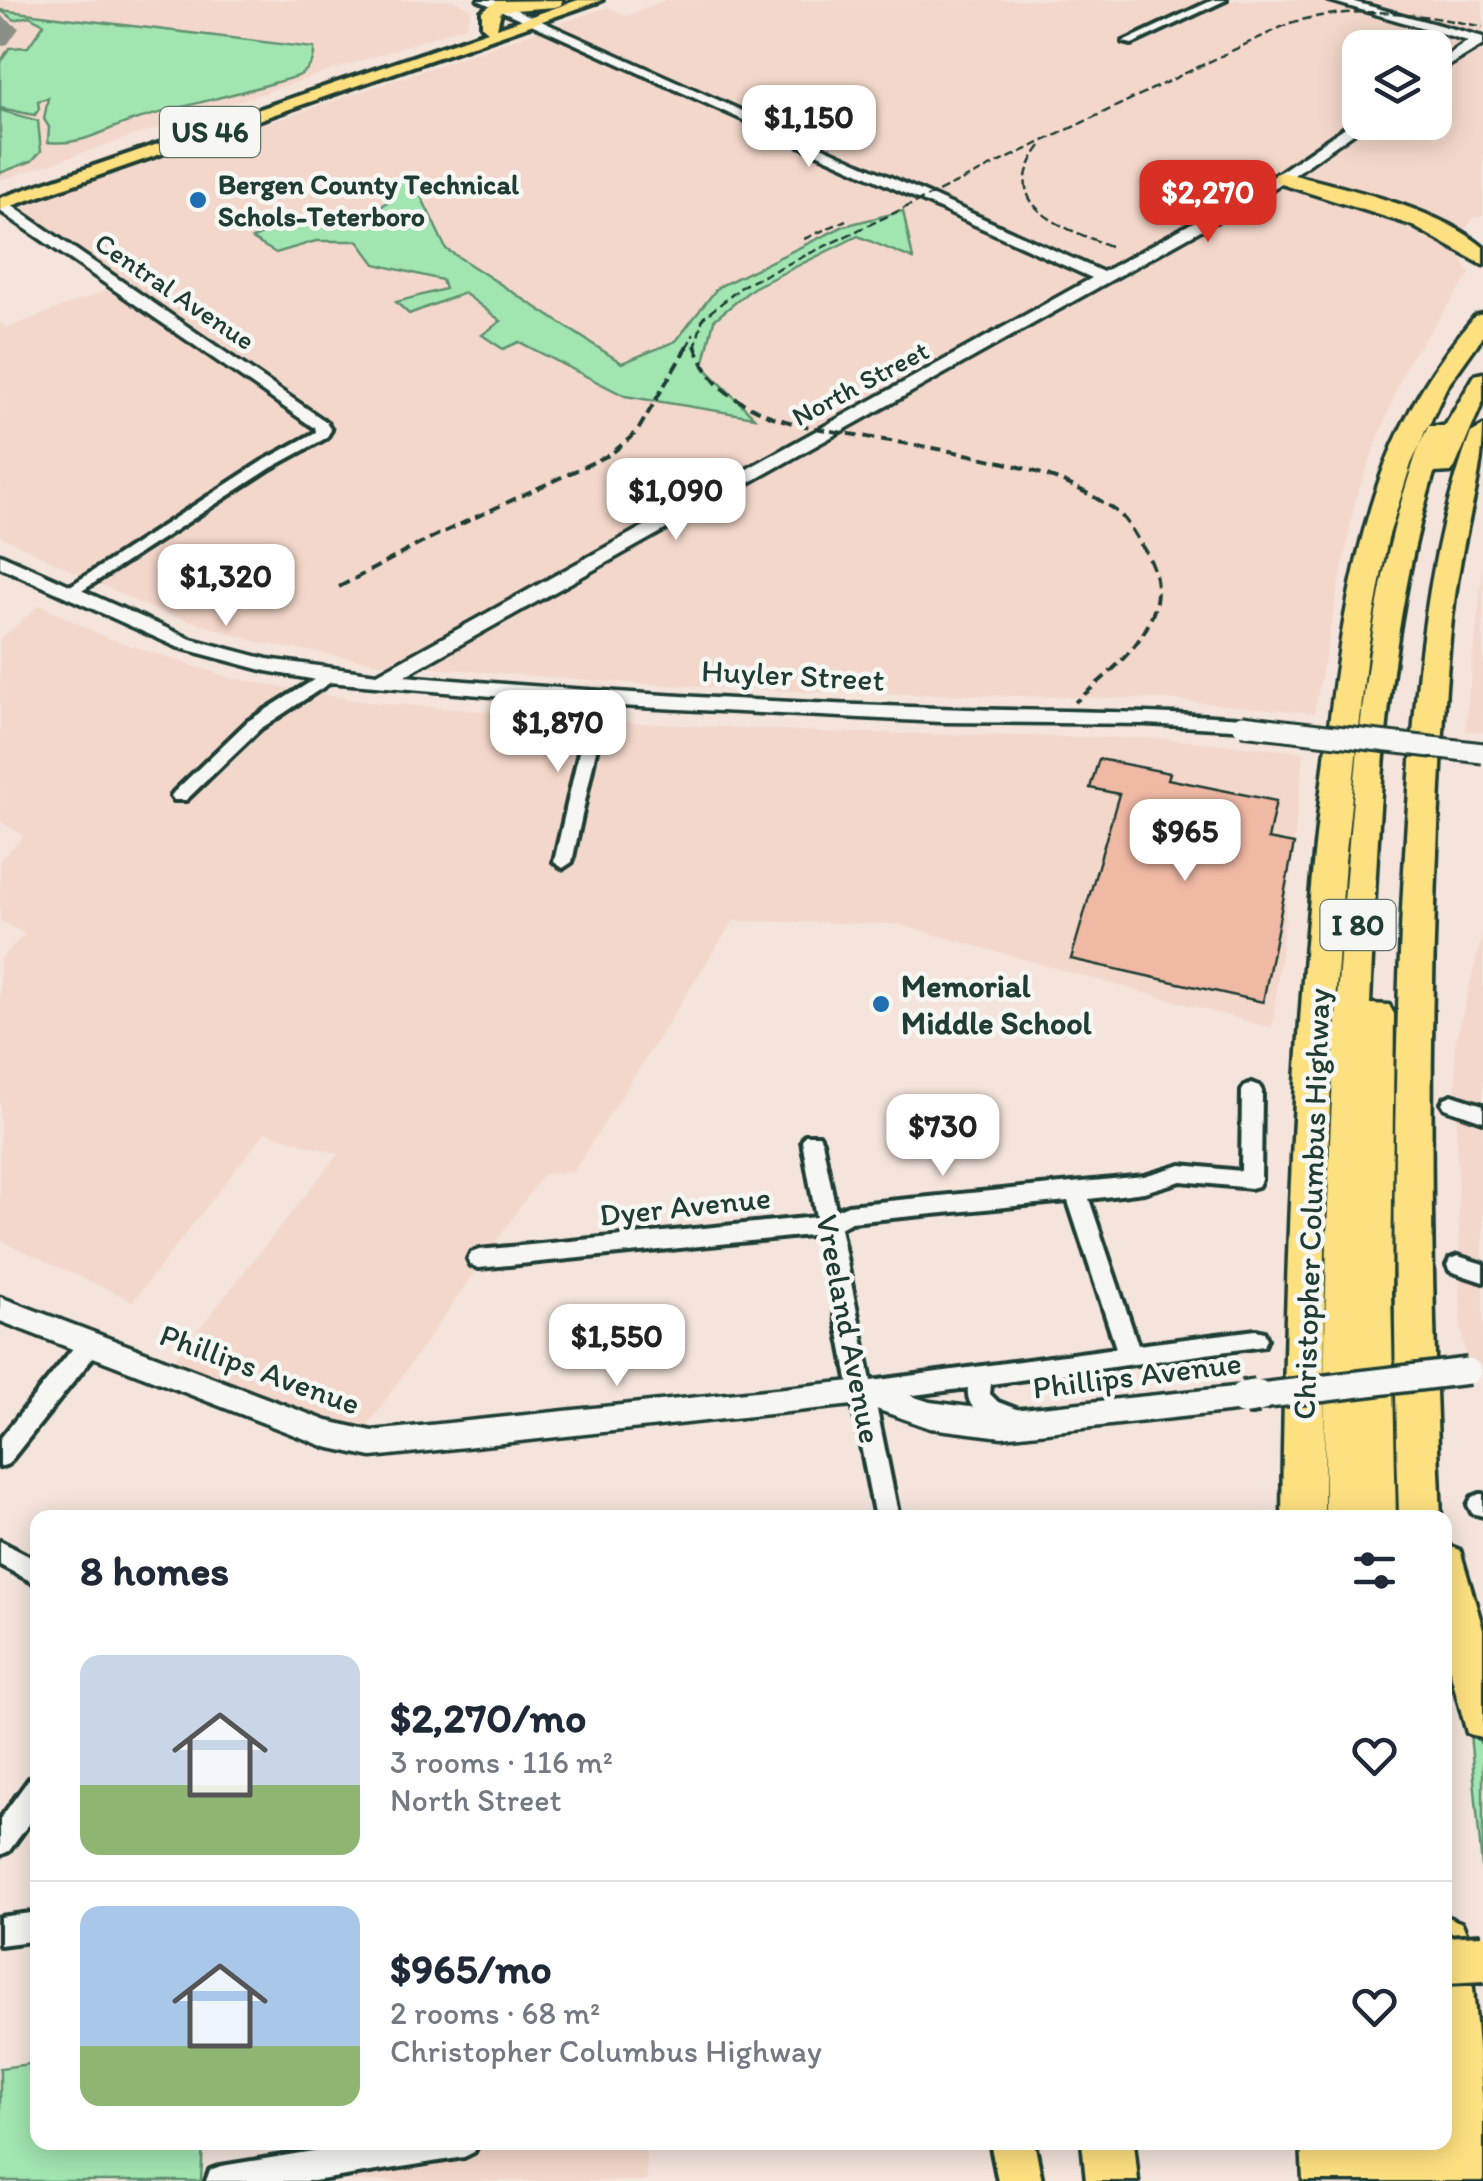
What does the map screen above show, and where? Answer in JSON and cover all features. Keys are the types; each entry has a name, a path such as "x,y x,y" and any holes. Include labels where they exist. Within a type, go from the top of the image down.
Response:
{"highway":[{"name":"US 46","path":"0,204 420,59 562,4 594,0"},
{"path":"490,26 490,3 562,4"},
{"name":"US 46","path":"0,192 490,26 526,19"},
{"path":"1286,176 1424,216 1483,227"},
{"path":"1286,176 1434,227 1465,242 1483,258"},
{"name":"Christopher Columbus Highway","path":"1346,1510 1349,1096 1357,934 1376,724 1396,582 1417,484 1468,355 1479,314"},
{"name":"Christopher Columbus Highway","path":"1303,1510 1303,1336 1313,1063 1329,864 1348,698 1366,588 1391,484 1418,416 1468,355"},
{"name":"Christopher Columbus Highway","path":"1376,1510 1374,1118 1392,771 1408,636 1430,509 1450,443 1483,380"},
{"name":"I 80","path":"1420,1510 1412,1185 1420,856 1447,572 1464,488 1483,433"},
{"path":"1418,1454 1432,1510"},
{"path":"1452,1592 1483,1717"},
{"path":"1452,1960 1483,1958"},
{"path":"1452,2034 1463,2181"},
{"path":"1109,2150 1112,2181"},
{"path":"1327,2150 1329,2181"},
{"path":"1372,2150 1374,2181"},
{"path":"1409,2150 1411,2181"}],"main road":[{"path":"1014,2150 1020,2181"}],"street":[{"path":"1128,42 1221,0"},
{"path":"1334,0 1480,41"},
{"path":"490,3 1104,278"},
{"path":"1452,59 1480,41"},
{"name":"North Street","path":"378,682 1286,176 1342,136"},
{"name":"Central Avenue","path":"0,204 319,423"},
{"path":"69,593 274,459 321,435 324,430 319,423"},
{"name":"Huyler Street","path":"0,560 184,643 266,665 328,676 599,698 941,715 1146,717 1483,753"},
{"path":"180,796 254,725 328,676"},
{"path":"563,862 599,698"},
{"name":"Dyer Avenue","path":"479,1259 828,1224 848,1214 1144,1184 1181,1173 1251,1180 1252,1091"},
{"path":"1452,1103 1483,1113"},
{"name":"Vreeland Avenue","path":"812,1141 884,1510"},
{"path":"1076,1192 1130,1356"},
{"path":"1458,1265 1483,1274"},
{"name":"Phillips Avenue","path":"0,1309 326,1434 372,1444 862,1392 1256,1339"},
{"path":"0,1456 90,1344"},
{"name":"Phillips Avenue","path":"862,1392 930,1416 966,1422 1032,1423 1476,1370"},
{"path":"980,1376 978,1398 990,1409 1032,1423"},
{"path":"0,1552 30,1569"},
{"path":"0,1842 30,1799"},
{"path":"0,1931 30,1927"},
{"path":"220,2181 414,2150"}],"shaded area":[{"path":"0,0 453,0 472,9 466,26 0,180"},
{"path":"665,0 1483,0 1483,216 1474,217 1454,247 1470,274 1407,363 1356,497 1314,713 1163,699 819,692 611,682 386,664 261,643 150,608 0,536 0,323 7,328 126,283 15,203 265,118 272,122 608,7 627,16"},
{"path":"1483,570 1483,732 1465,730"},
{"path":"40,605 107,638 231,678 367,702 601,721 818,732 1168,739 1304,752 1272,1028 897,924 733,921 573,1172 543,1174 355,1444 167,1369 338,1154 265,1132 133,1301 0,1240 0,959 25,934 0,920 0,860 24,836 0,821 0,639"},
{"path":"1483,932 1483,1369 1468,1371 1461,1328 1455,1044"},
{"path":"414,2150 645,2150 647,2181 221,2181"}],"green space":[{"path":"0,10 314,48 313,57 298,76 138,119 83,139 48,142 49,127 44,119 48,98 38,101 35,115 0,108 0,63 9,48 28,47 44,24 29,16 15,20"},
{"path":"0,110 38,121 41,151 32,161 0,173"},
{"path":"412,177 446,249 622,363 676,341 718,287 844,226 903,211 913,259 858,236 753,288 714,320 703,366 754,417 625,396 519,342 503,349 482,335 501,321 464,293 409,314 396,302 445,289 442,280 375,264 358,241 316,241 276,253 252,239 285,223 292,227 381,207 394,196 376,184"},
{"path":"1469,1722 1483,1748 1483,1879"},
{"path":"30,2064 30,2150 203,2150 201,2181 0,2181 0,2068"}],"building":[{"path":"1099,759 1170,773 1168,779 1276,801 1268,839 1294,844 1263,1002 1071,959 1119,794 1090,788"}],"taxiway":[{"path":"0,22 7,28 0,39"}],"railway":[{"path":"696,346 703,318 744,285 1290,23 1362,12 1483,27"},
{"path":"1041,146 1029,167 1026,184 1030,199 1055,222 1110,246"},
{"path":"804,239 846,220"},
{"path":"686,348 694,334"},
{"path":"339,587 431,538 611,454 637,432 688,345"},
{"path":"696,346 706,369 720,386 737,400 772,417 1024,468 1087,493 1120,514 1154,571 1157,594 1152,615 1128,654 1075,702"}],"place":[{"name":"Bergen County Technical Schols-Teterboro","path":"198,200"},
{"name":"Memorial Middle School","path":"881,1004"}]}
